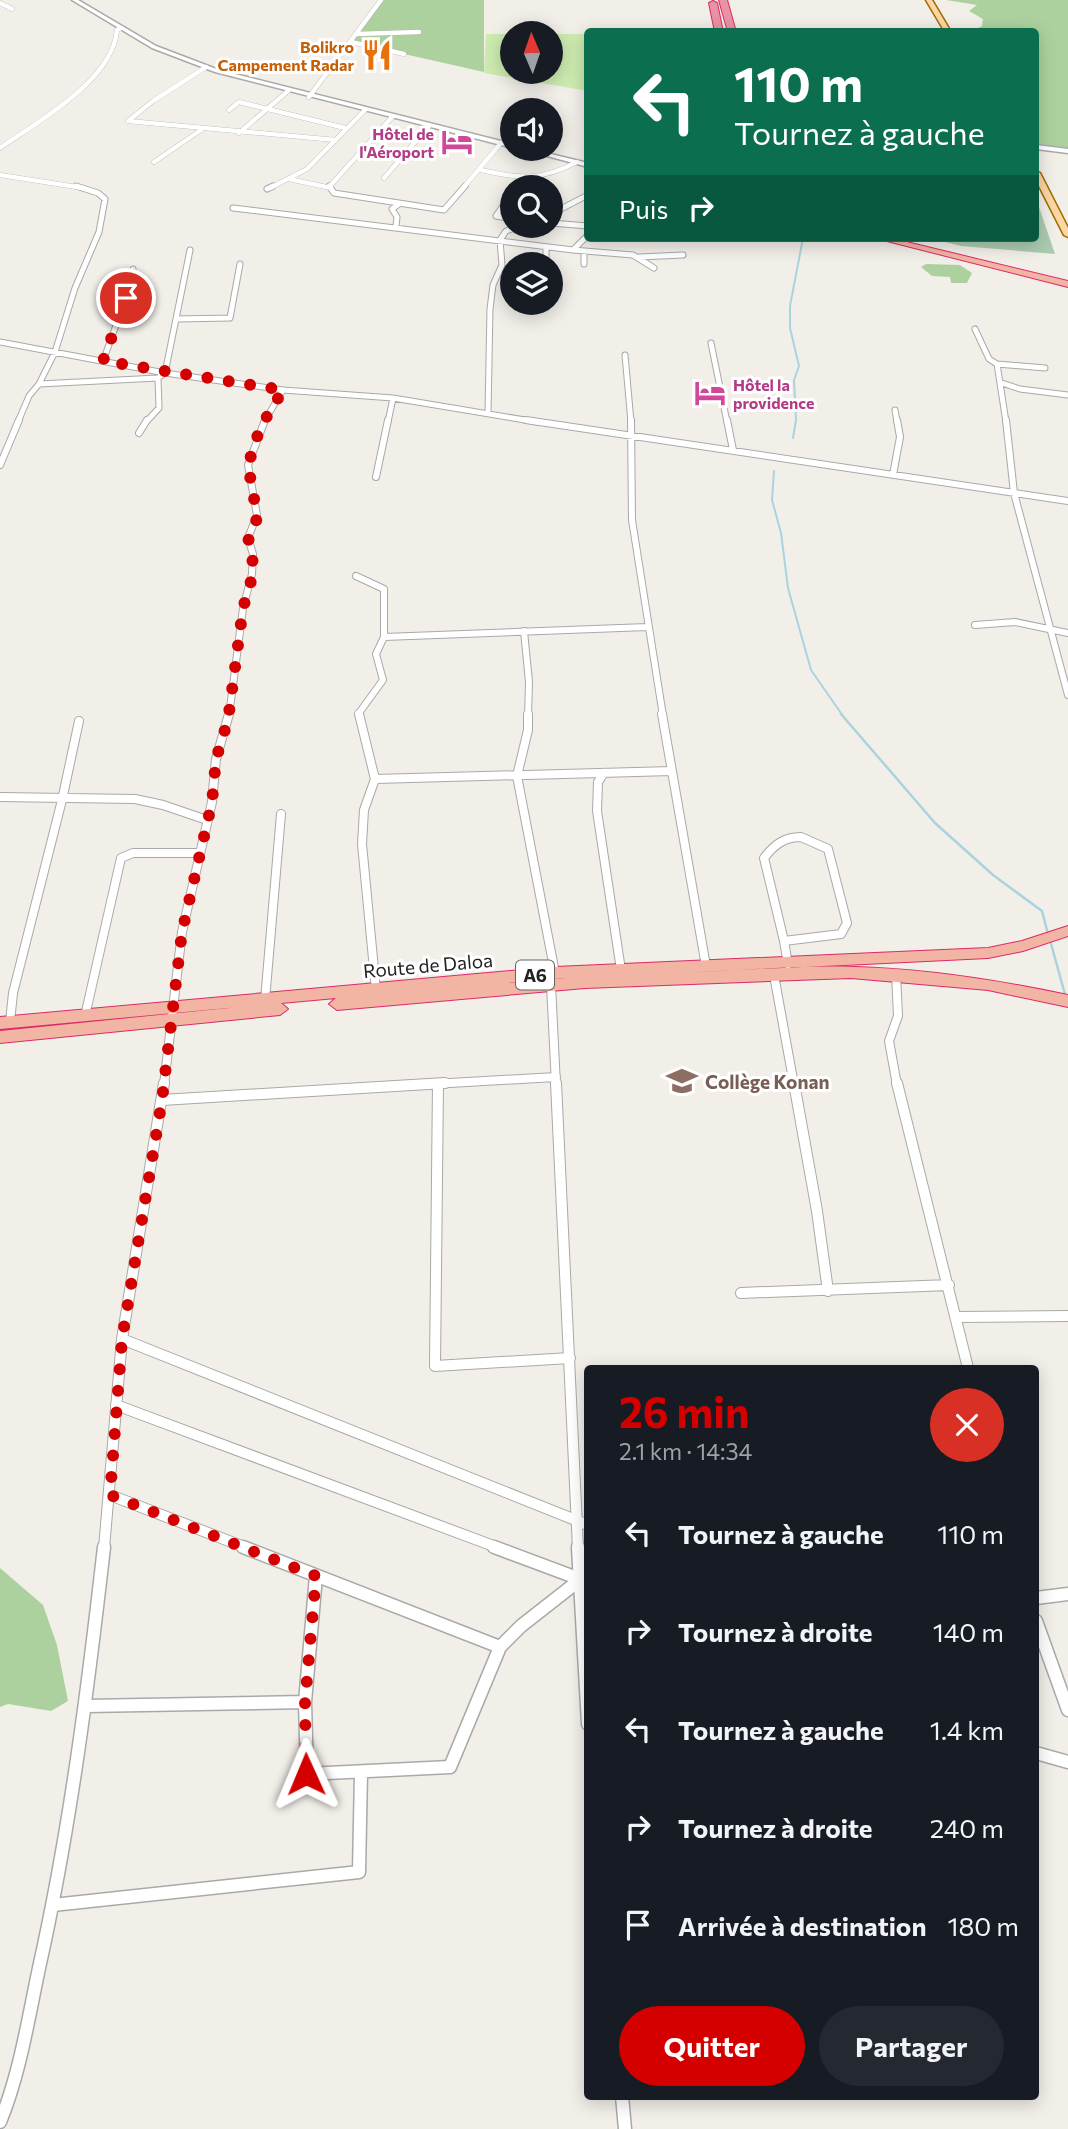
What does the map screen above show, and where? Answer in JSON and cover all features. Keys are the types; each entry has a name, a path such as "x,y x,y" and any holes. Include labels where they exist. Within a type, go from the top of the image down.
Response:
{"highway":[{"path":"712,0 718,28"},
{"path":"723,0 731,28"},
{"path":"896,242 1068,282"},
{"path":"916,242 1054,279"},
{"name":"Route de Daloa","path":"5,1023 85,1016 174,1015 265,1000 376,990 553,979 774,975 895,966 1023,946 1068,931"},
{"name":"Route de Daloa","path":"0,1037 174,1015 553,979 621,970 788,964 895,966"},
{"name":"A6","path":"895,966 1068,1001"}],"main road":[{"path":"929,0 946,28"},
{"path":"1039,179 1068,235"}],"street":[{"path":"74,0 154,47 206,67 309,97 500,143"},
{"path":"309,97 381,0"},
{"path":"0,3 12,9"},
{"path":"0,148 39,122 95,74 115,53 119,38 117,30 121,28"},
{"path":"356,34 419,32"},
{"path":"351,42 404,54"},
{"path":"206,67 153,101 128,121 336,140"},
{"path":"239,133 288,91"},
{"path":"229,110 239,102 345,128"},
{"path":"267,189 307,169 365,110"},
{"path":"330,186 392,117"},
{"path":"384,178 429,126"},
{"path":"154,162 197,131 206,129"},
{"path":"330,186 334,193 444,210 481,170 500,144"},
{"path":"1039,148 1068,151"},
{"path":"563,159 584,164"},
{"path":"481,170 518,178 551,177 577,162"},
{"path":"0,175 97,191 105,199 99,232 75,288 55,352 39,384 29,396 0,465"},
{"path":"289,179 330,186"},
{"path":"563,208 584,197"},
{"path":"396,226 397,217 392,209 399,204"},
{"path":"233,208 396,226 412,231 500,240 546,248 638,257 683,255"},
{"path":"563,224 584,226"},
{"path":"573,250 584,239"},
{"path":"488,412 487,367 491,309 493,285 502,265 500,240"},
{"path":"39,384 158,378 165,373 190,250"},
{"path":"584,251 584,264"},
{"path":"638,257 654,268"},
{"path":"176,319 230,318 240,264"},
{"path":"103,361 126,298 133,269"},
{"path":"975,329 989,359 997,365 1045,368"},
{"path":"0,342 165,373 283,390 393,398 633,438 733,450 1068,501"},
{"path":"711,343 733,450"},
{"path":"625,355 633,438 632,520 647,627 706,966"},
{"path":"997,365 1002,383 1014,493 1068,695"},
{"path":"139,433 159,408 158,378"},
{"path":"1002,383 1020,389 1068,395"},
{"path":"1003,395 1020,389"},
{"path":"0,2122 13,2090 53,1905 86,1706 110,1495 122,1339 162,1100 182,932 212,802 216,759 228,720 243,608 252,574 253,554 248,538 256,522 256,509 248,465 260,428 283,390"},
{"path":"376,477 393,398"},
{"path":"893,475 900,437 895,410"},
{"path":"356,576 384,589 384,637 376,654 383,680 359,713 374,779 364,810 362,844 376,990"},
{"path":"975,625 1014,622 1068,633"},
{"path":"384,637 647,627"},
{"path":"524,631 529,682 528,730 517,775 553,979 575,1519 584,1581"},
{"path":"5,1023 62,800 79,722"},
{"path":"374,779 672,771"},
{"path":"604,773 598,782 597,811 621,970"},
{"path":"0,797 133,799 160,804 207,820"},
{"path":"265,1000 281,814"},
{"path":"785,941 841,933 847,923 828,849 808,839 780,839 764,858 785,941 788,964"},
{"path":"85,1016 121,858 133,853 200,853"},
{"path":"895,966 898,1016 889,1041 893,1068 967,1365"},
{"path":"774,975 817,1211 828,1291"},
{"path":"162,1100 556,1077"},
{"path":"438,1084 435,1366 570,1358"},
{"path":"741,1293 949,1285"},
{"path":"957,1317 1068,1316"},
{"path":"122,1339 584,1523"},
{"path":"116,1405 584,1581"},
{"path":"110,1495 500,1647"},
{"path":"316,1576 305,1702 306,1774 450,1767 500,1647 521,1626 584,1581"},
{"path":"1039,1598 1068,1594"},
{"path":"1039,1630 1068,1710"},
{"path":"86,1706 305,1702"},
{"path":"1039,1754 1068,1762"},
{"path":"53,1905 359,1872 361,1773"},
{"path":"622,2100 625,2129"}],"green space":[{"path":"382,0 484,0 484,72 351,42"},
{"path":"946,0 1068,0 1068,148 1039,144 1039,28 978,28 982,26 983,19 969,11 977,5"},
{"path":"486,34 500,34 500,76 484,73"},
{"path":"564,34 584,34 584,90 548,84 564,84"},
{"path":"1039,207 1055,254 961,246 945,242 1039,242"},
{"path":"926,264 960,265 972,273 967,283 951,283 950,277 932,276 921,267"},
{"path":"0,1568 43,1605 57,1645 68,1701 51,1711 8,1704 0,1707"}],"waterway":[{"path":"793,438 796,420 794,380 799,366 790,328 790,306 802,242"},
{"path":"774,471 772,500 781,533 788,588 811,670 843,716"},
{"path":"841,714 935,823 993,875 1042,911 1048,934"},
{"path":"1050,940 1066,998"}],"place":[{"name":"Bolikro Campement Radar","path":"377,55"},
{"name":"Hôtel de l'Aéroport","path":"457,142"},
{"name":"Hôtel la providence","path":"710,393"},
{"name":"Collège Konan","path":"682,1081"}],"route":[{"path":"126,298 103,361 283,390 260,428 248,465 256,509 256,522 248,535 253,554 252,574 243,608 228,720 216,759 212,802 182,932 162,1100 122,1339 110,1495 316,1576 305,1702 306,1774"}]}
